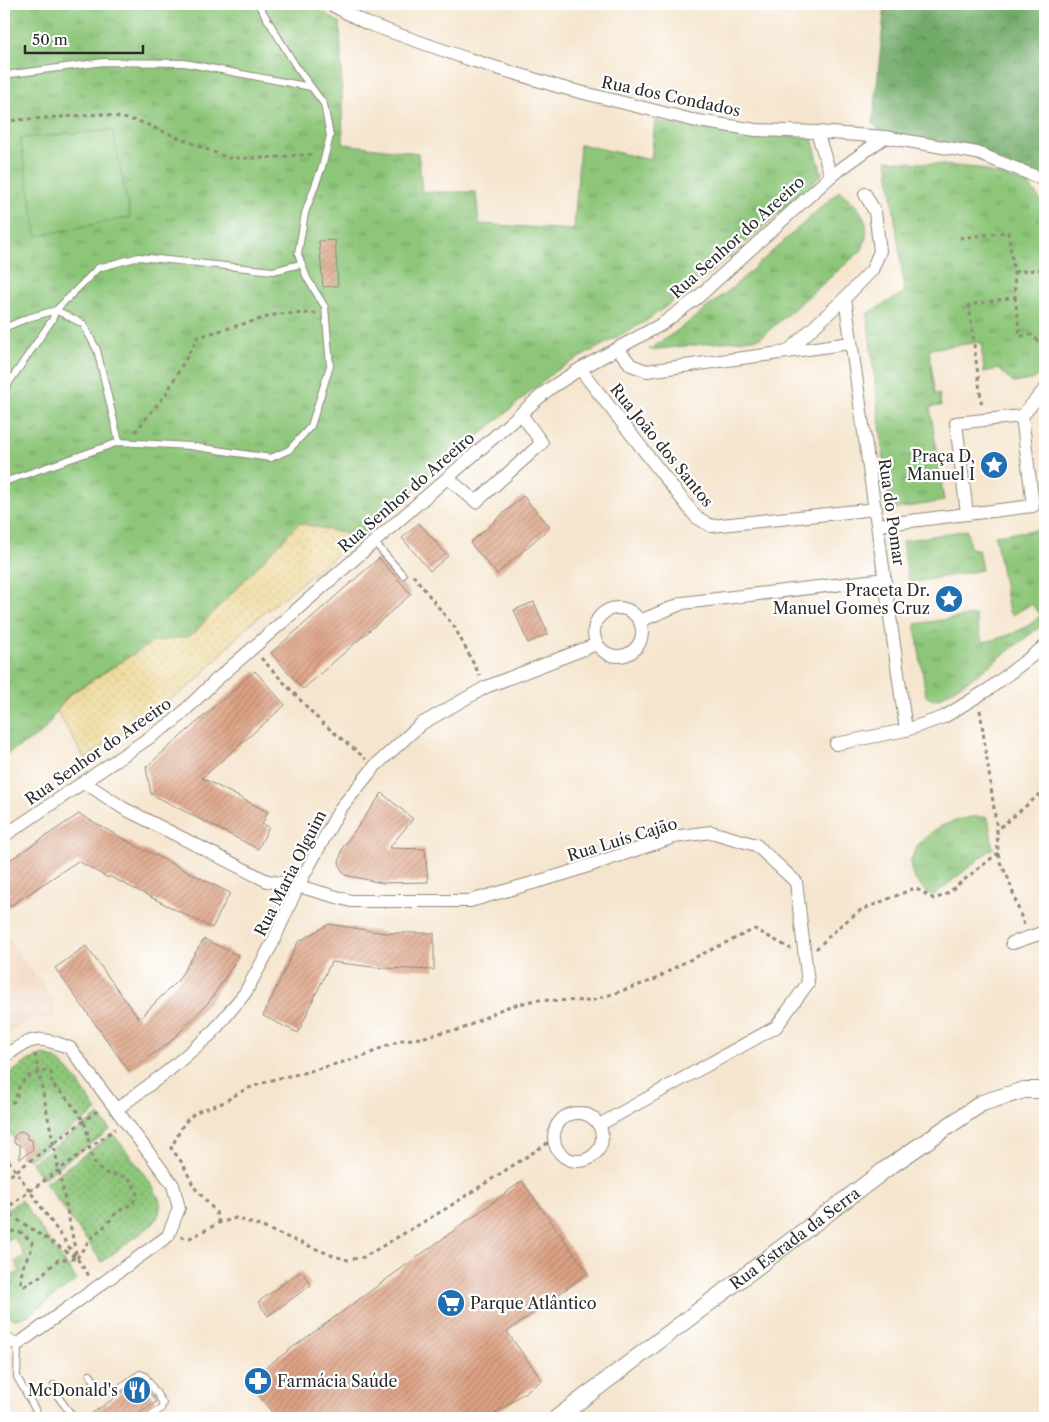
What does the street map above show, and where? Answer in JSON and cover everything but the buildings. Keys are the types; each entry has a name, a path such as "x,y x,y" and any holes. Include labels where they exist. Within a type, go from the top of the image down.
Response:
{"street":[{"name":"Rua dos Condados","path":"330,4 366,23 468,59 560,88 692,120 756,130 885,137 977,153 1045,180"},
{"path":"817,132 831,176"},
{"name":"Rua Senhor do Areeiro","path":"4,836 174,721 252,648 549,389 580,369 662,324 697,298 831,176 885,137"},
{"path":"786,352 845,298 872,270 880,251 875,212 865,194"},
{"name":"Rua do Pomar","path":"845,298 906,730"},
{"path":"618,349 631,365 647,371 850,343"},
{"name":"Rua João dos Santos","path":"580,369 696,517 712,526 876,509"},
{"path":"967,514 956,423 1022,416 1045,389"},
{"path":"448,478 476,502 512,471 542,443 521,414"},
{"path":"878,525 1033,506 1022,416"},
{"path":"640,621 682,603 885,579"},
{"path":"616,608 625,610 634,614 640,621 642,630 641,640 637,648 629,654 620,657 611,656 597,644 594,634 595,625 607,611 616,608"},
{"name":"Rua Maria Olguim","path":"114,1105 168,1071 204,1040 245,993 272,944 298,886 340,809 375,766 422,724 486,687 597,644"},
{"path":"836,744 906,730 944,717 978,696 1045,646"},
{"name":"Rua Luís Cajão","path":"84,782 123,808 267,881 298,886 351,901 470,900 564,874 674,837 711,832 756,845 796,882 808,983 776,1027 599,1126"},
{"path":"1012,943 1045,932"},
{"path":"4,1057 26,1041 48,1039 70,1048 173,1185 179,1208 168,1236 18,1344 4,1339"},
{"name":"Rua Estrada da Serra","path":"557,1418 886,1169 982,1103 1024,1090 1045,1090"},
{"path":"576,1112 585,1113 593,1118 599,1126 602,1134 601,1144 589,1158 580,1161 571,1160 562,1155 556,1148 554,1139 555,1129 567,1115 576,1112"}],"lane":[{"path":"4,482 123,442 190,446 271,458 289,450 312,426 330,366 325,307 307,278 298,254 305,213 330,136 324,104 297,68 258,4"},
{"path":"4,75 104,62 184,63 311,87"},
{"path":"4,390 52,320 56,310 98,268 139,257 273,271 302,264"},
{"path":"4,328 28,318 56,310 83,324 97,350 123,442"},
{"path":"374,542 403,575"},
{"path":"18,1344 17,1377 40,1418"},
{"path":"90,1375 99,1387 107,1393 114,1392 140,1374 144,1376 163,1402 161,1409 148,1418"},
{"path":"54,1385 56,1394 74,1418"}],"path":[{"path":"4,121 102,114 138,121 228,158 325,154"},
{"path":"960,238 1008,232 1020,336 1032,336 1045,347"},
{"path":"1014,272 1045,269"},
{"path":"984,420 970,305 1016,296"},
{"path":"123,442 166,394 198,337 278,314 325,313"},
{"path":"409,571 455,628 486,687"},
{"path":"252,648 285,686 320,721 375,766"},
{"path":"978,696 998,830 998,853 1029,938"},
{"path":"998,830 1045,790"},
{"path":"219,1223 216,1212 194,1187 183,1164 171,1148 184,1123 196,1112 222,1103 246,1089 275,1079 365,1056 403,1040 460,1030 504,1008 535,1000 591,1001 654,980 679,965 756,929 804,956 821,945 841,925 861,910 915,888 934,899 945,895 998,853"},
{"path":"32,1041 78,1258"},
{"path":"4,1106 15,1101 19,1087 24,1080 39,1072 48,1070 51,1072 52,1085 68,1099 87,1129 90,1148 96,1165 100,1170 130,1179 135,1186 137,1194 133,1203 116,1212 107,1224 90,1239 78,1258"},
{"path":"4,1180 83,1122 114,1105"},
{"path":"78,1258 4,1211 126,1122"},
{"path":"168,1236 190,1238 219,1223 236,1218 331,1255 348,1260 364,1257 463,1198 554,1139"},
{"path":"4,1154 97,1287"},
{"path":"4,1236 14,1231 22,1233 32,1242 32,1251 25,1261 22,1274 21,1283 24,1286 39,1277 58,1260 78,1258"}],"shaded area":[{"path":"4,932 35,975 43,981 46,993 58,1010 54,1019 34,1019 20,1026 4,1038"}],"green space":[{"path":"4,4 311,4 340,23 343,144 418,153 422,192 476,192 479,224 574,230 580,144 651,160 655,121 711,131 812,138 822,175 702,280 646,321 555,371 360,537 299,523 191,636 153,642 69,694 42,733 4,756"},
{"path":"885,4 1045,4 1045,180 977,153 885,137 873,124"},
{"path":"113,130 130,217 37,236 20,138"},
{"path":"887,160 978,168 1029,185 1045,206 1045,349 1043,352 1045,354 1045,368 1035,379 1013,383 999,369 984,372 981,342 929,349 935,394 939,394 941,406 930,407 944,501 896,509 891,505 888,494 867,314 905,292"},
{"path":"839,191 854,203 866,223 867,231 862,250 760,338 649,350 681,328 732,288"},
{"path":"1045,529 1045,623 977,675 939,698 932,700 926,696 915,624 975,615 982,642 997,639 1029,625 1041,615 1031,604 1013,615 1009,612 995,535"},
{"path":"967,530 970,548 978,549 982,570 909,583 902,541"},
{"path":"971,817 988,817 993,848 933,896 922,888 911,870 914,852 927,836 938,828"},
{"path":"44,1055 60,1062 67,1069 81,1086 97,1111 29,1160 4,1125 4,1078 29,1060"},
{"path":"99,1115 110,1130 42,1179 31,1163"},
{"path":"113,1134 153,1187 158,1195 160,1208 158,1217 153,1224 102,1262 45,1183"},
{"path":"21,1200 77,1280 27,1316 15,1319 4,1315 4,1271 9,1278 20,1271 15,1262 25,1255 13,1237 4,1243 4,1212"}],"sand":[{"path":"299,523 360,537 246,627 194,683 85,759 57,711 69,695 153,642 191,636"}],"place":[{"name":"Praça D, Manuel I","path":"994,465"},
{"name":"Praceta Dr. Manuel Gomes Cruz","path":"949,599"},
{"name":"Parque Atlântico","path":"451,1303"},
{"name":"Farmácia Saúde","path":"258,1381"},
{"name":"McDonald's","path":"137,1390"}]}
